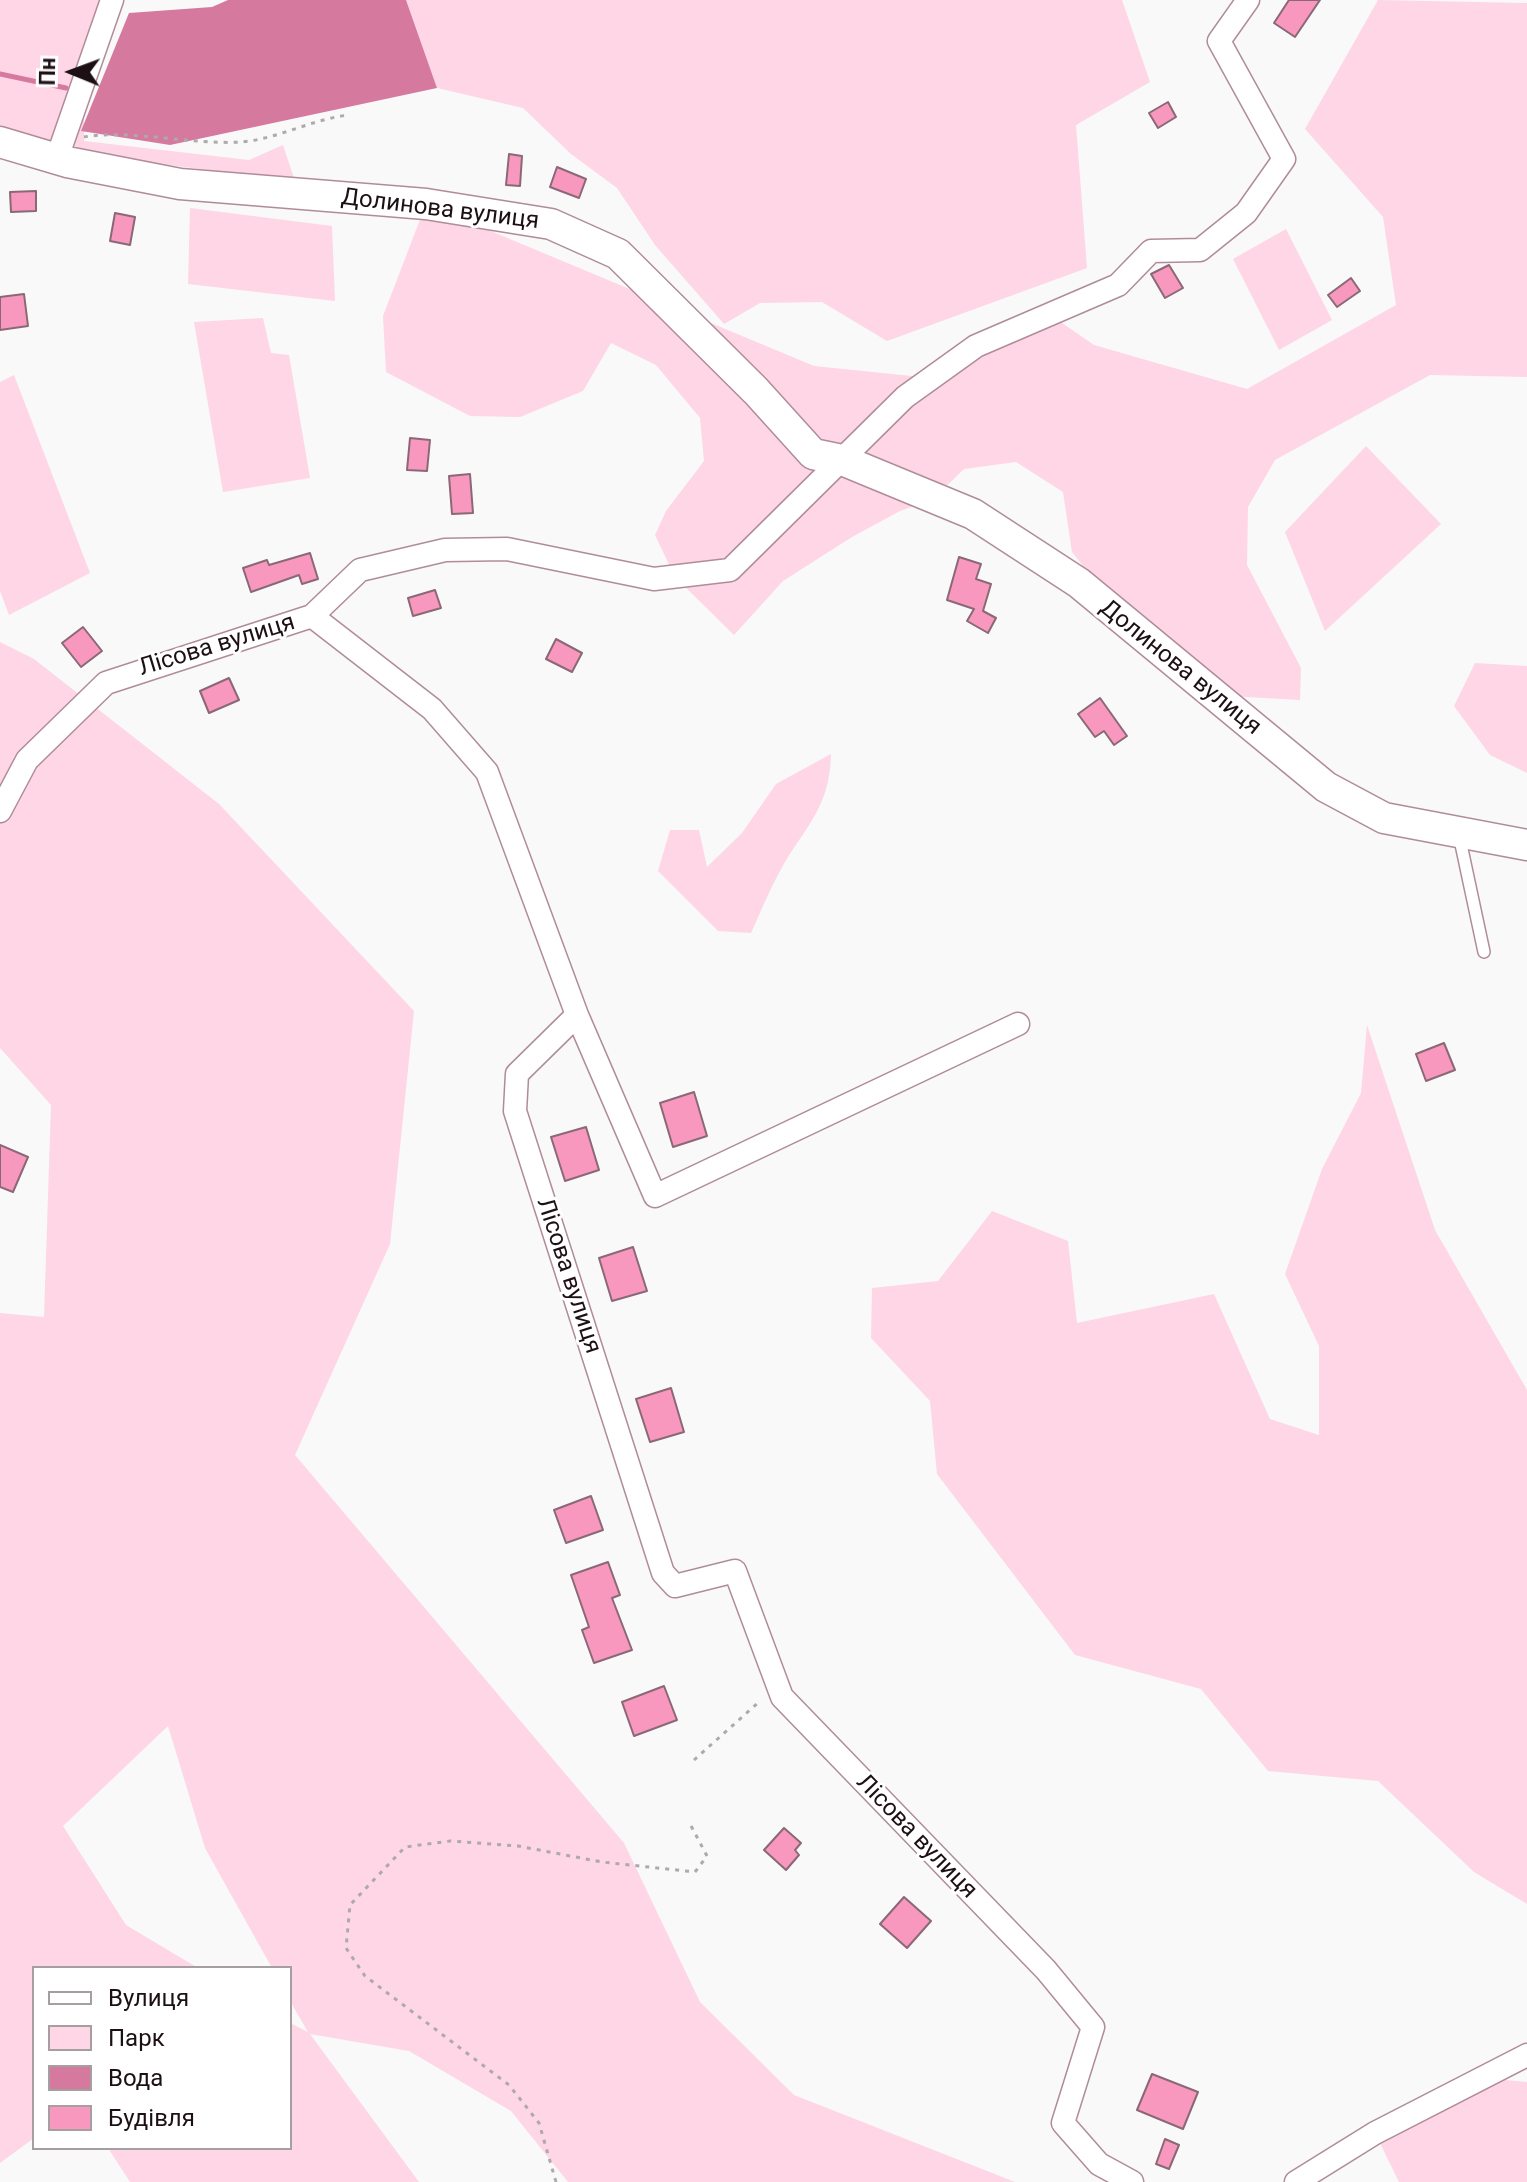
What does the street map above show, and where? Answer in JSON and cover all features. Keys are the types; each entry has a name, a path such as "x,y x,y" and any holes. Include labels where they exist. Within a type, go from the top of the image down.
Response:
{"street":[{"path":"61,146 112,0"},
{"path":"312,616 360,570 445,550 507,549 654,579 730,570 905,397 976,346 1118,285 1151,251 1200,250 1246,213 1284,159 1219,41 1248,0"},
{"name":"Долинова вулиця","path":"0,142 61,146 180,184 426,204 551,224 618,254 756,391 813,454 842,460 973,514 1079,583 1326,787 1384,818 1527,845"},
{"name":"Лісова вулиця","path":"0,811 27,760 106,683 312,616 432,709 487,772 577,1015 517,1074 515,1111 663,1573 675,1586 735,1571 782,1697 1046,1970 1093,2027 1063,2123 1099,2164 1132,2182"},
{"path":"577,1015 655,1196 1018,1024"},
{"path":"1296,2182 1375,2133 1527,2055"}],"lane":[{"path":"1458,831 1484,952"}],"path":[{"path":"61,146 93,135 241,142 270,137 322,118 349,115"},
{"path":"694,1760 778,1685"},
{"path":"556,2182 539,2123 509,2085 365,1976 346,1948 350,1905 405,1847 450,1841 518,1846 602,1862 695,1872 707,1856 689,1822"}],"green space":[{"path":"0,0 111,0 57,158 0,142"},
{"path":"406,0 1122,0 1150,82 1076,125 1087,268 887,341 822,302 760,303 724,324 655,245 617,188 571,154 523,108 437,88"},
{"path":"1378,0 1527,3 1527,377 1430,375 1275,460 1248,507 1247,565 1301,668 1300,700 1212,695 1136,633 1072,552 1063,492 1016,462 964,469 933,499 900,511 852,537 783,581 734,635 675,577 655,535 666,511 704,461 700,418 656,365 611,343 583,391 520,417 470,416 386,372 383,316 426,204 814,366 931,378 1049,314 1094,345 1247,389 1396,305 1383,217 1305,129"},
{"path":"84,108 84,141 249,160 283,145 295,181 82,154 69,138"},
{"path":"190,208 332,226 335,301 188,284"},
{"path":"1286,229 1332,320 1279,350 1233,259"},
{"path":"263,318 271,353 289,355 310,478 223,492 194,322"},
{"path":"14,375 90,573 9,615 0,591 0,382"},
{"path":"1366,446 1441,524 1325,631 1285,532"},
{"path":"0,642 34,659 219,804 414,1011 390,1244 295,1455 624,1843 700,2002 794,2095 1015,2182 568,2182 511,2111 409,2051 310,2034 419,2182 130,2182 109,2150 292,2150 292,2024 308,2032 292,2004 292,1966 271,1966 205,1848 168,1726 63,1826 126,1925 195,1966 32,1966 32,2139 0,2163 0,1313 44,1317 51,1105 0,1048"},
{"path":"1475,663 1527,666 1527,773 1490,755 1454,706"},
{"path":"831,754 830,773 821,804 780,871 751,933 718,931 658,871 670,830 699,830 707,867 742,833 776,784"},
{"path":"1367,1025 1435,1230 1527,1390 1527,1904 1474,1872 1378,1781 1268,1771 1201,1689 1075,1655 937,1474 930,1401 871,1338 872,1288 938,1281 992,1211 1068,1241 1077,1323 1214,1294 1270,1419 1319,1435 1319,1346 1285,1274 1322,1169 1361,1093"},
{"path":"1484,2078 1527,2082 1527,2182 1399,2182 1375,2133"}],"water":[{"path":"228,0 406,0 437,88 170,145 81,131 129,13 212,7"}],"building":[{"path":"1289,0 1320,0 1295,37 1274,23"},
{"path":"1168,102 1176,117 1158,128 1149,113"},
{"path":"509,154 522,156 520,186 506,185"},
{"path":"557,167 586,179 579,198 550,187"},
{"path":"36,191 36,211 11,212 10,192"},
{"path":"115,213 135,217 130,245 110,241"},
{"path":"1169,265 1183,288 1165,298 1151,274"},
{"path":"1351,278 1360,291 1337,307 1328,295"},
{"path":"24,294 28,326 0,330 0,297"},
{"path":"410,438 430,440 427,471 407,470"},
{"path":"470,474 473,513 452,514 449,476"},
{"path":"310,553 318,579 302,584 299,575 251,592 243,568 267,560 269,565"},
{"path":"959,557 981,564 976,579 991,584 983,611 996,618 988,633 967,621 974,609 947,600"},
{"path":"435,590 441,608 413,616 408,598"},
{"path":"83,627 102,651 81,667 62,643"},
{"path":"556,639 582,653 572,672 546,659"},
{"path":"229,678 239,700 209,713 200,691"},
{"path":"1100,698 1127,736 1114,745 1104,731 1095,737 1078,714"},
{"path":"1444,1043 1455,1070 1426,1081 1416,1054"},
{"path":"694,1092 707,1136 673,1147 660,1103"},
{"path":"586,1127 599,1170 565,1181 551,1137"},
{"path":"0,1145 28,1157 13,1192 0,1187"},
{"path":"633,1247 647,1291 612,1301 599,1258"},
{"path":"671,1388 684,1432 650,1442 636,1399"},
{"path":"591,1496 603,1530 566,1543 554,1510"},
{"path":"608,1562 620,1595 612,1598 632,1650 594,1663 582,1630 589,1627 571,1575"},
{"path":"664,1686 677,1720 634,1736 622,1702"},
{"path":"784,1828 801,1843 795,1850 799,1855 786,1870 764,1850"},
{"path":"904,1897 931,1921 907,1948 880,1924"},
{"path":"1152,2074 1198,2092 1183,2129 1137,2110"},
{"path":"1165,2139 1179,2145 1169,2169 1156,2164"}],"waterway":[{"path":"0,74 66,88"}]}
